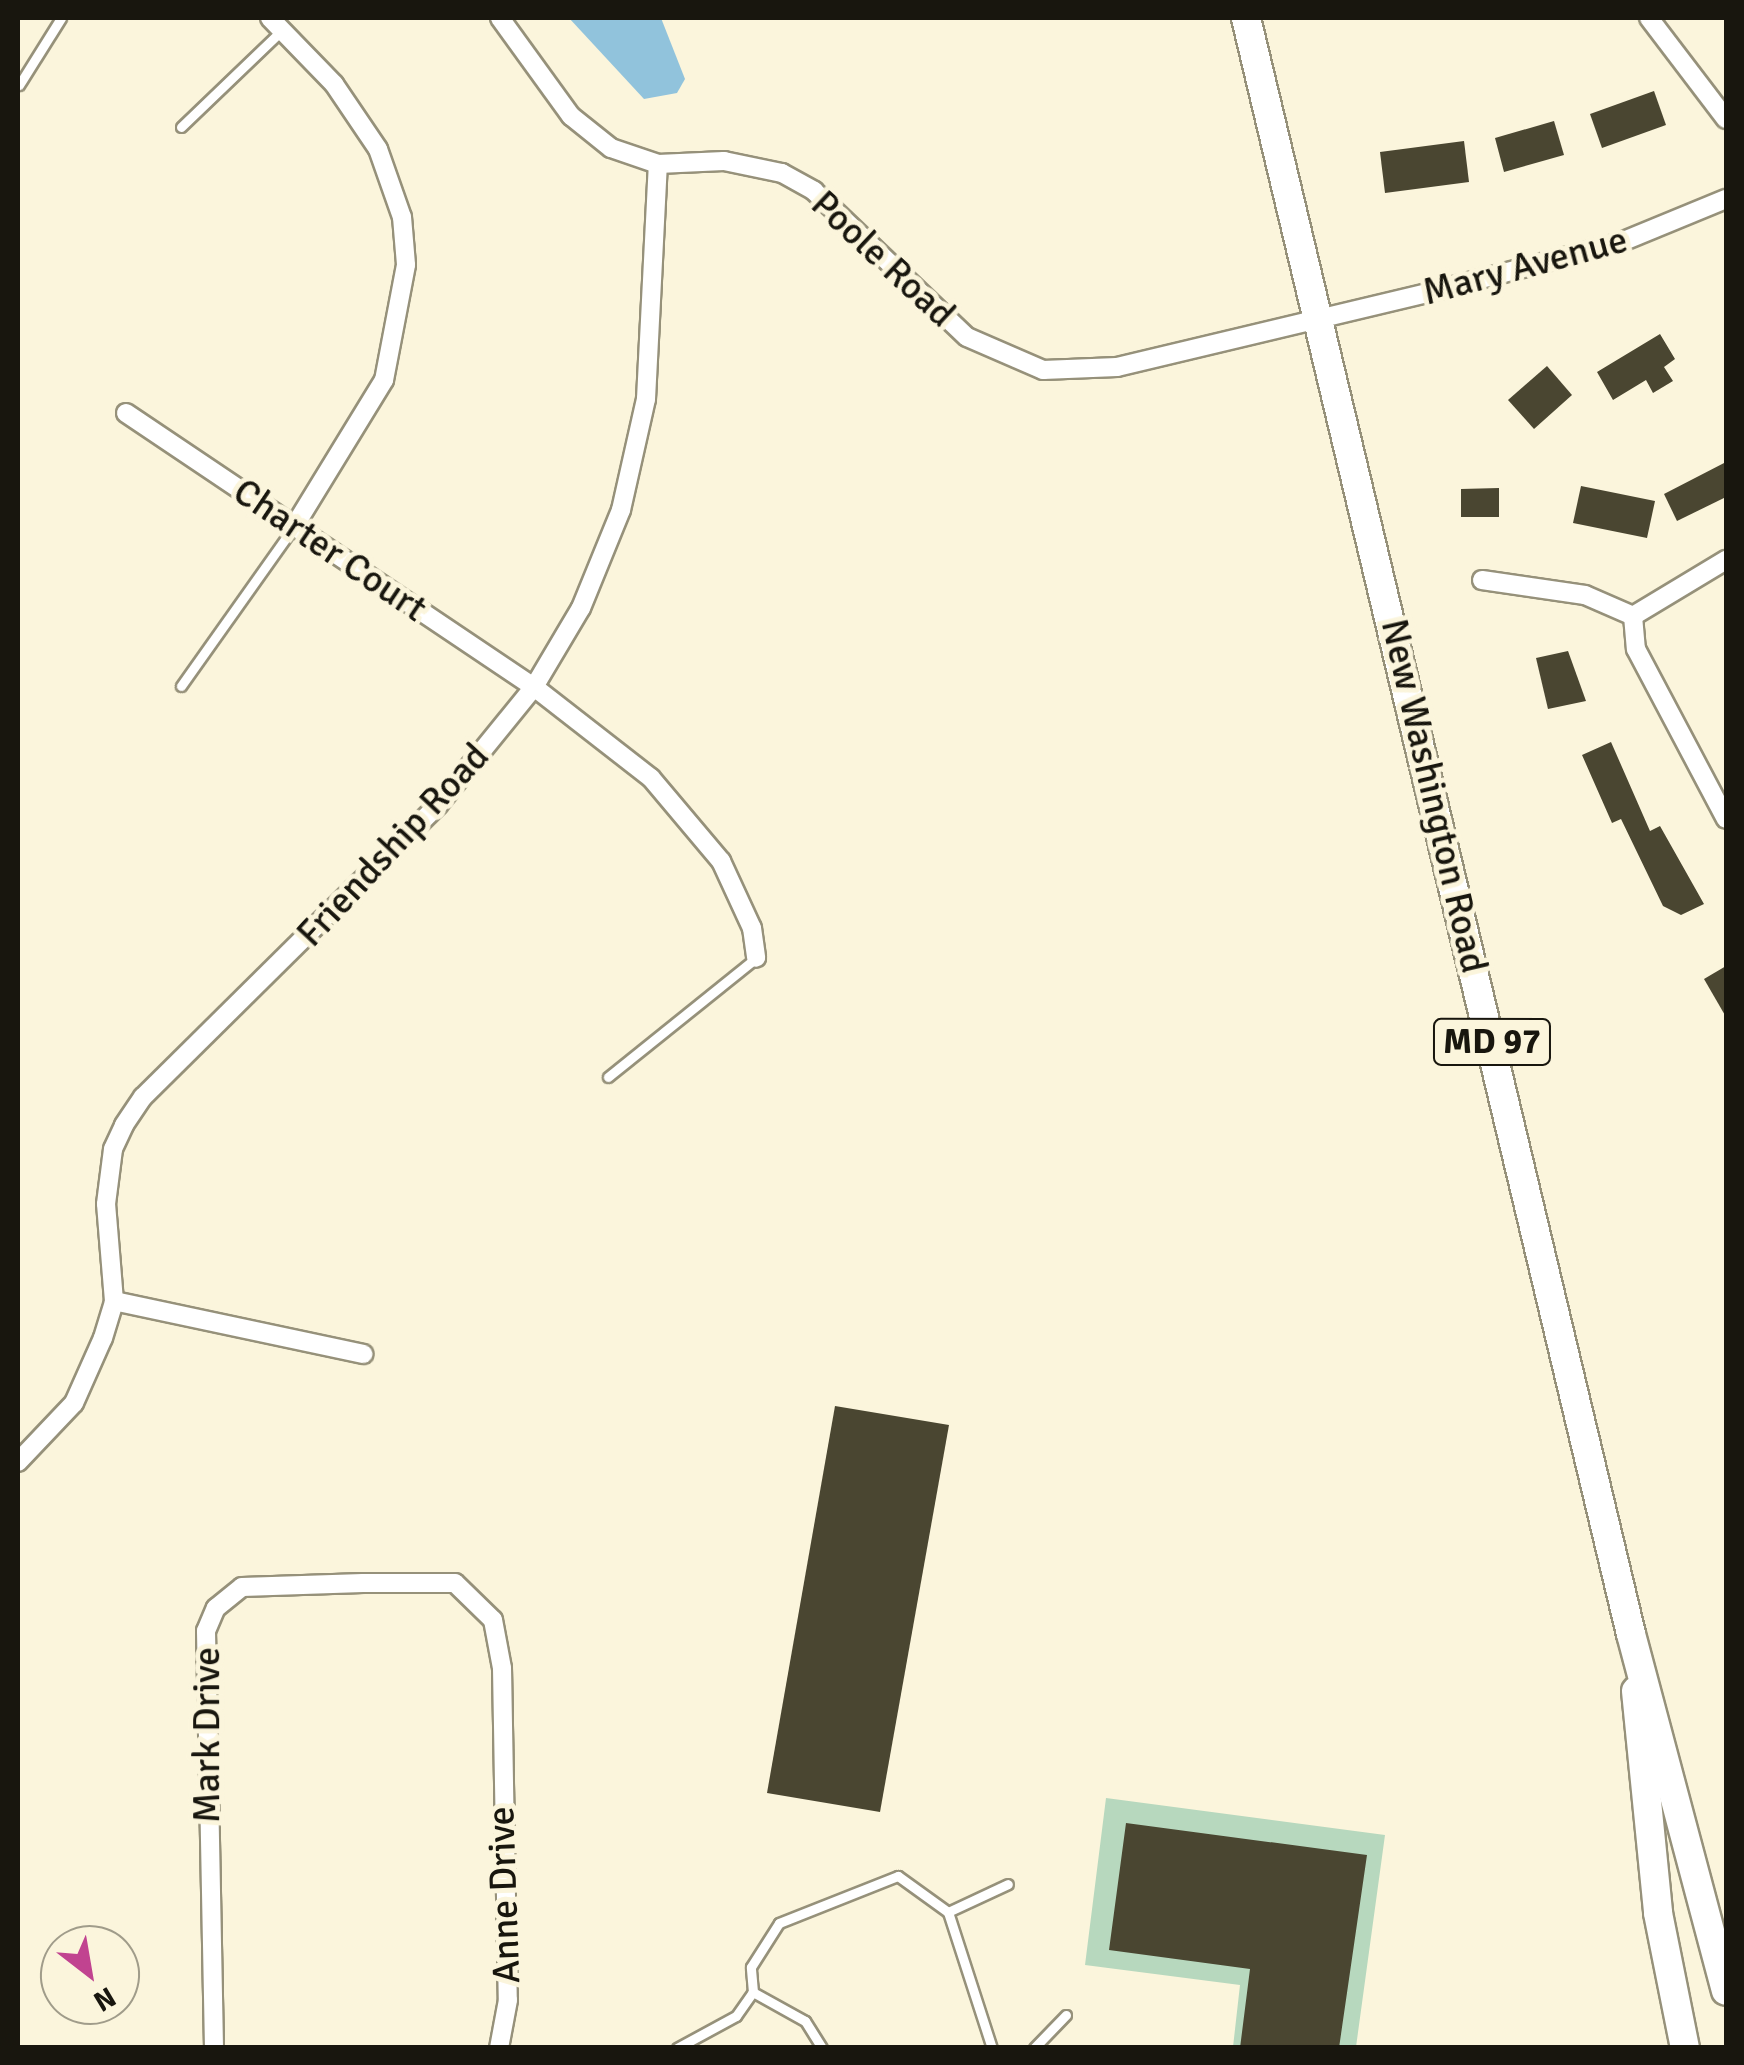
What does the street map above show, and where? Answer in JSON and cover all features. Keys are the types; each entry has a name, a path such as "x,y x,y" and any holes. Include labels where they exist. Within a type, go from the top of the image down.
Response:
{"main road":[{"name":"New Washington Road","path":"1246,18 1631,1634 1726,1991"},
{"name":"New Washington Road","path":"1631,1634 1647,1827 1685,2048"}],"street":[{"name":"Poole Road","path":"500,18 572,116 610,148 658,164 724,160 782,173 814,191 967,337 1043,370 1098,371 1319,318"},
{"path":"1649,18 1726,119"},
{"path":"277,23 334,84 378,149 402,217 406,264 384,380 295,525"},
{"name":"Friendship Road","path":"18,1462 74,1403 114,1301 106,1204 113,1149 134,1111 384,863 534,687 604,557 634,464 650,346 658,164"},
{"name":"Mary Avenue","path":"1319,318 1619,243 1726,198"},
{"name":"Charter Court","path":"126,413 534,687 651,778 697,828 739,894 756,958"},
{"path":"1632,616 1726,560"},
{"path":"1482,580 1585,595 1632,616"},
{"path":"1632,616 1636,648 1726,819"},
{"path":"114,1301 363,1354"},
{"name":"Mark Drive","path":"214,2048 206,1631 216,1608 242,1587 456,1583 493,1620 502,1668 498,1742"},
{"name":"Anne Drive","path":"498,1742 508,2000 498,2048"}],"lane":[{"path":"19,85 62,18"},
{"path":"181,127 277,23"},
{"path":"181,686 295,525"},
{"path":"608,1077 756,958"},
{"path":"677,2048 736,2016 753,1992 751,1967 779,1923 898,1876 948,1912 992,2048"},
{"path":"948,1912 1008,1884"},
{"path":"753,1992 804,2020 822,2048"},
{"path":"1034,2048 1066,2015"}],"green space":[{"path":"1106,1798 1385,1835 1356,2047 1233,2047 1240,1985 1085,1965"}],"water":[{"path":"569,18 661,18 685,79 677,93 644,99"}],"building":[{"path":"1654,91 1666,125 1602,148 1590,114"},
{"path":"1554,121 1564,155 1504,172 1495,138"},
{"path":"1464,141 1469,182 1385,193 1380,152"},
{"path":"1660,334 1675,359 1664,367 1673,381 1653,393 1646,380 1613,400 1597,372"},
{"path":"1547,366 1572,395 1534,429 1508,400"},
{"path":"1726,462 1726,497 1677,521 1664,494"},
{"path":"1581,486 1655,501 1647,538 1573,523"},
{"path":"1499,488 1499,517 1461,517 1461,489"},
{"path":"1568,651 1586,701 1548,709 1536,658"},
{"path":"1611,742 1650,831 1660,826 1704,904 1681,915 1663,906 1621,819 1612,823 1582,755"},
{"path":"1726,966 1726,1017 1704,979"},
{"path":"835,1406 949,1425 880,1812 767,1793"},
{"path":"1126,1823 1367,1855 1339,2048 1240,2048 1250,1969 1109,1950"}]}
